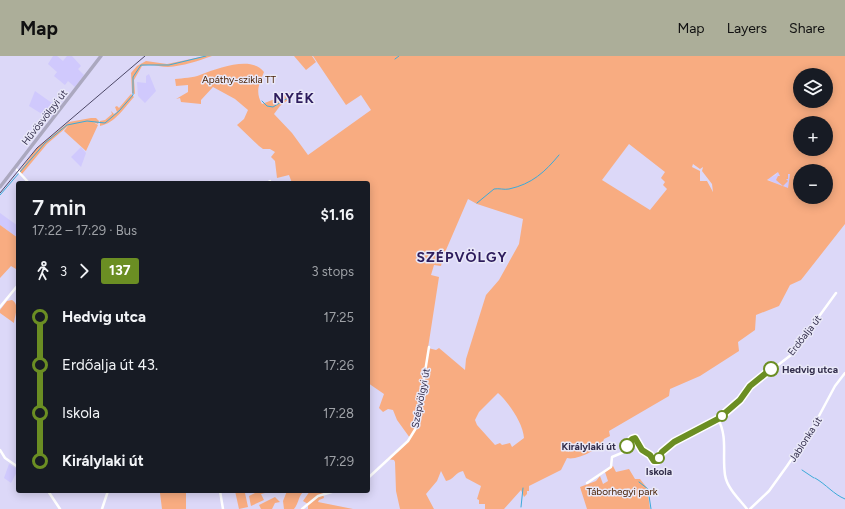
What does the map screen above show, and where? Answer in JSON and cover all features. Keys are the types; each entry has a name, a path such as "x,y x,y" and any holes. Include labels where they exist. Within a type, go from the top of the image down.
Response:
{"main road":[{"name":"Hűvösvölgyi út","path":"0,187 101,56"}],"street":[{"path":"15,168 27,181"},
{"path":"0,307 16,287"},
{"name":"Erdőalja út","path":"587,483 611,467 612,457 624,452 631,440 634,438 643,452 650,455 654,461 657,461 662,452 674,442 718,419 740,400 752,385 791,355 836,294"},
{"name":"Szépvölgyi út","path":"370,476 408,441 415,430 429,347"},
{"name":"Jablonka út","path":"748,509 769,491 812,429 835,386 845,373"},
{"path":"718,419 725,435 726,477 732,490 748,509"},
{"path":"0,450 5,458 16,466"},
{"path":"49,493 60,509"},
{"path":"102,509 107,493"},
{"path":"220,493 222,509"},
{"path":"302,509 318,496 328,493"}],"shaded area":[{"path":"53,56 57,56 63,61 67,56 72,56 81,66 78,69 84,75 75,87 68,81 65,85 54,76 57,72 48,64"},
{"path":"149,74 156,91 145,103 138,96 137,82 146,83 146,76"},
{"path":"35,91 59,108 50,119 29,106"},
{"path":"81,147 86,153 81,167 71,157"},
{"path":"779,169 790,174 788,189 767,179 776,175"},
{"path":"0,213 16,225 16,237 0,225"},
{"path":"9,464 16,469 16,474 11,483 4,478"}],"green space":[{"path":"205,56 212,56 190,63 168,67 155,65 142,66 134,80 135,94 132,93 131,73 137,66 146,61 167,64"},
{"path":"294,56 312,56 316,62 306,70"},
{"name":"Apáthy-szikla TT","path":"313,56 845,56 845,224 801,280 790,285 779,306 756,315 755,330 738,342 739,351 700,376 670,389 669,396 609,431 610,436 604,439 602,443 594,450 577,458 567,458 561,470 529,486 529,491 527,491 527,494 524,497 521,490 504,509 485,509 485,504 479,504 479,500 477,499 481,486 466,478 463,471 446,481 441,471 437,481 426,494 434,509 400,509 396,491 395,462 394,460 387,459 410,438 397,420 393,410 388,409 383,412 379,408 384,394 370,384 370,181 291,181 289,175 277,178 275,161 271,157 275,152 270,149 263,149 237,125 244,119 248,110 235,99 213,87 201,100 201,104 181,102 180,98 176,99 188,92 188,85 176,86 175,79 194,77 235,64 259,67 264,72 259,84 258,92 262,104 290,93 297,93 280,106 274,114 292,133 308,155 371,110 361,95 346,105","holes":["629,144 665,172 661,178 665,182 663,185 667,189 650,210 602,180","693,164 700,169 703,167 702,171 712,184 713,192 707,181 700,181 700,171 692,167","778,172 780,176 778,176 776,180 783,186 788,181 786,179 788,179 788,174 790,174 788,188 767,180","468,199 477,204 523,219 519,244 499,280 486,295 466,359 465,370 439,348 436,350 428,348 439,277 431,275 434,265 441,266 443,257","498,393 507,402 515,414 523,432 524,438 512,447 510,443 502,445 500,443 495,445 477,425 475,420 479,412"]},
{"path":"131,94 134,97 119,114 110,122 100,126 100,121 105,120 112,114 111,111 114,114 117,112 115,107 117,106 119,108"},
{"path":"96,118 99,121 98,124 93,122 98,125 86,151 64,131 68,126 47,144 22,174 19,172 37,148 69,122"},
{"path":"0,225 16,237 16,269 11,266 0,278"},
{"path":"12,300 16,305 14,323 0,313 0,310 7,301"},
{"name":"Táborhegyi park","path":"613,466 616,472 629,469 635,479 640,479 647,488 650,509 587,509 580,487 596,481 600,476 603,484 608,481 605,472"},
{"path":"160,493 186,493 186,509 162,509"},
{"path":"235,493 245,493 248,507 239,509"},
{"path":"255,493 265,493 261,494 264,500 251,506 249,496"},
{"path":"286,493 302,493 294,509 284,509 283,501"},
{"path":"309,493 327,493 323,494 324,498 318,502 353,509 308,509 308,504 303,501"},
{"path":"275,497 280,502 275,503 272,509 261,509 259,505"}],"waterway":[{"path":"0,195 45,143 67,125 87,121 105,123 119,111 133,95 133,77 141,65 169,65 206,56"},
{"path":"395,59 399,56"},
{"path":"262,101 267,106 273,107 296,93"},
{"path":"477,203 494,189 509,189 531,181 549,167 559,155"},
{"path":"802,470 814,478"},
{"path":"815,478 837,495 845,499"},
{"path":"639,482 648,489 651,509"},
{"path":"521,507 523,488"}],"tram line":[{"path":"0,193 37,148 145,56"}],"bus line":[{"name":"137","path":"627,446 632,439 635,438 643,452 650,455 654,461 657,461 662,452 668,446 718,419 740,400 750,386 771,369"}],"place":[{"name":"Hedvig utca","path":"771,369"},
{"name":"Királylaki út","path":"627,446"},
{"name":"Iskola","path":"659,458"}],"district":[{"name":"NYÉK","path":"294,98"},
{"name":"SZÉPVÖLGY","path":"462,257"}]}
